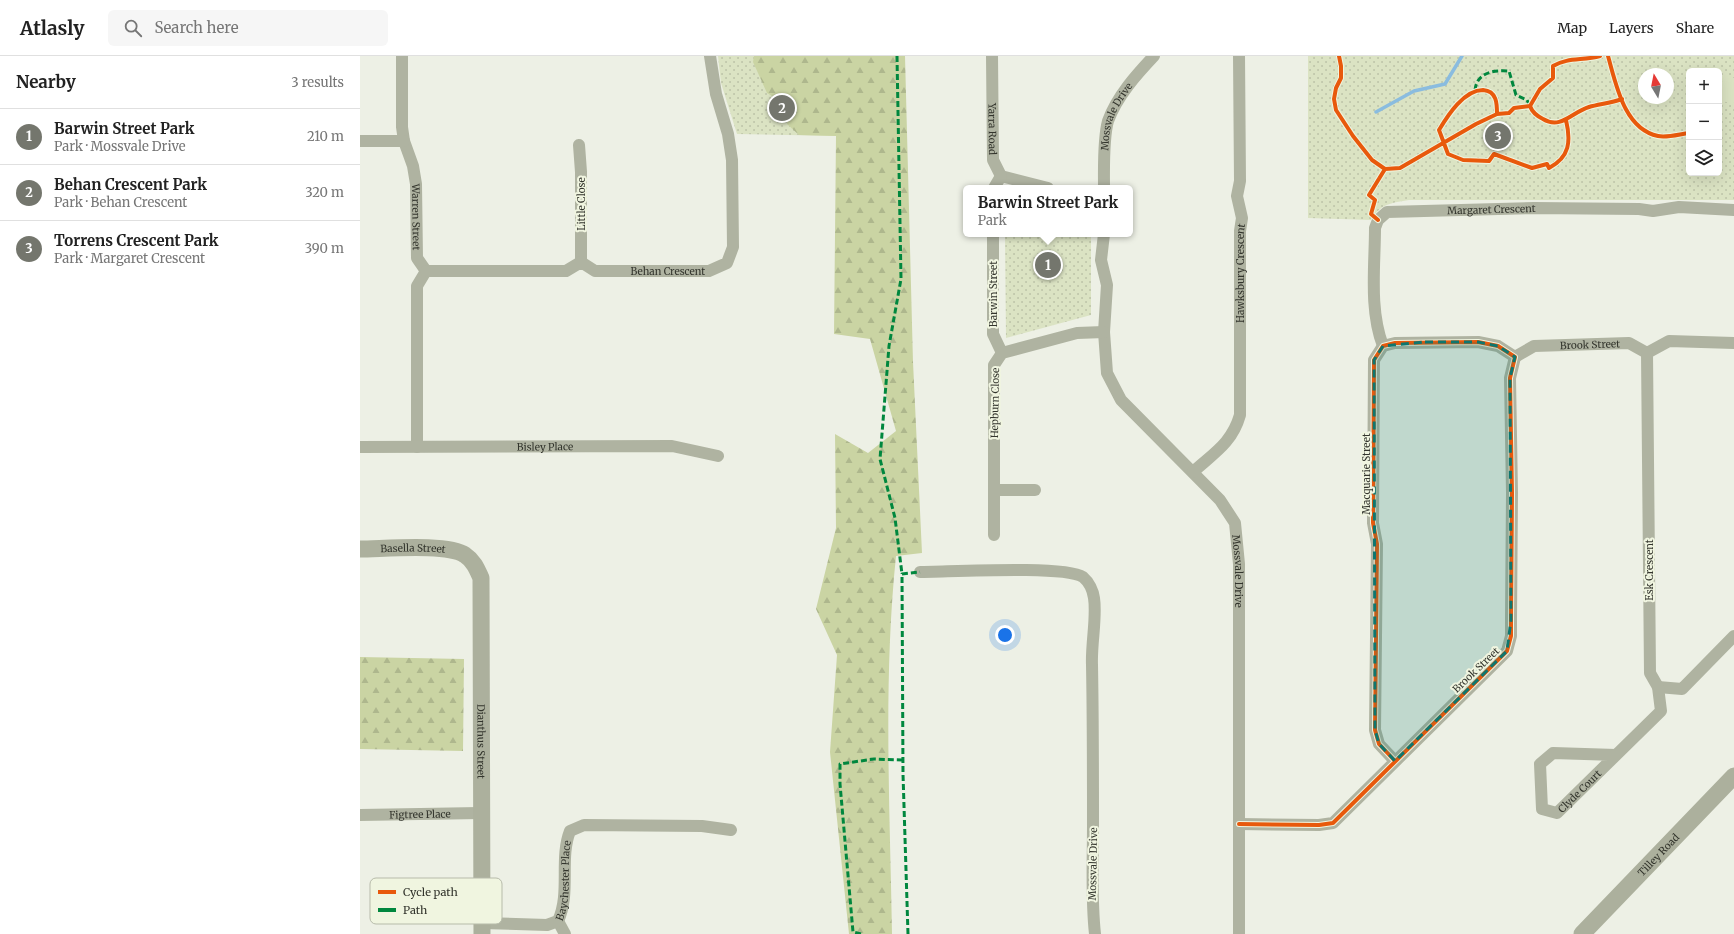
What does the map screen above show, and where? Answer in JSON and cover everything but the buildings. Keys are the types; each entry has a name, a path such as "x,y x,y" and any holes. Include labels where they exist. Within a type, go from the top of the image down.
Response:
{"street":[{"name":"Warren Street","path":"402,56 402,127 404,141 413,166 416,184 417,258 426,271"},
{"name":"Behan Crescent","path":"581,262 595,271 710,271 727,263 733,246 732,160 728,134 716,94 710,56"},
{"name":"Yarra Road","path":"992,56 993,160 1001,176"},
{"name":"Mossvale Drive","path":"1104,185 1104,158 1108,121 1124,91 1154,56"},
{"name":"Hawksbury Crescent","path":"1193,472 1229,440 1240,415 1240,231 1242,218 1237,196 1240,174 1239,56"},
{"path":"360,141 404,141"},
{"name":"Little Close","path":"579,146 581,172 581,262"},
{"path":"996,185 1001,176 1036,185"},
{"name":"Margaret Crescent","path":"1383,346 1377,332 1374,309 1375,228 1378,220 1387,212 1534,208 1639,209 1653,211 1679,207 1734,210"},
{"name":"Barwin Street","path":"993,237 993,334 1002,353"},
{"name":"Mossvale Drive","path":"1104,237 1101,260 1107,285 1104,332 1107,373 1121,400 1220,500 1235,523 1239,564 1239,934"},
{"path":"417,447 417,286 426,271 566,271 581,262"},
{"name":"Hepburn Close","path":"994,535 994,365 1002,353 1077,333 1104,332"},
{"path":"1647,353 1669,341 1734,343"},
{"path":"1383,346 1395,343 1478,342 1498,346 1515,357"},
{"name":"Brook Street","path":"1239,824 1319,825 1333,823 1506,651 1511,636 1512,493 1510,378 1515,357 1534,346 1630,343 1647,353"},
{"name":"Macquarie Street","path":"1383,346 1374,360 1373,523 1377,544 1375,730 1379,744 1395,761"},
{"name":"Esk Crescent","path":"1647,353 1650,673 1658,687"},
{"name":"Bisley Place","path":"360,447 672,446 718,456"},
{"path":"995,490 1035,490"},
{"name":"Basella Street","path":"360,549 446,549 465,555"},
{"name":"Dianthus Street","path":"465,555 476,565 481,578 481,878"},
{"name":"Mossvale Drive","path":"920,572 994,570 1074,573 1083,578 1090,585 1094,598 1092,662 1092,900 1095,934"},
{"path":"1658,687 1682,689 1734,636"},
{"name":"Clyde Court","path":"1616,755 1553,753 1540,764 1542,809 1557,813 1661,711 1658,687"},
{"name":"Tilley Road","path":"1582,934 1734,776"},
{"name":"Figtree Place","path":"360,815 480,813"},
{"name":"Baychester Place","path":"482,928 547,925 558,920 563,909 565,844 570,831 584,825 702,826 731,830"},
{"path":"558,920 565,934"}],"highlighted area":[{"path":"1425,342 1478,342 1498,346 1515,357 1510,378 1511,620 1507,651 1395,761 1379,744 1375,730 1374,360 1383,346"}],"green space":[{"path":"718,56 836,56 836,136 737,134 721,83"},
{"path":"754,56 905,56 913,362 922,553 896,556 892,603 888,698 888,745 892,934 849,934 830,752 837,655 816,609 836,528 835,434 868,453 896,431 870,339 834,334 836,136 799,135 787,124 790,107 767,93 753,62"},
{"path":"1308,56 1734,56 1734,200 1409,200 1392,203 1383,207 1371,220 1308,218"},
{"path":"1723,76 1734,78 1734,103 1722,101"},
{"path":"1005,237 1091,237 1091,315 1006,338"},
{"path":"360,657 464,659 463,751 360,749"}],"waterway":[{"path":"1376,112 1414,91 1445,84 1462,56"}],"marked path":[{"path":"897,56 901,279 889,346 880,459 895,518 902,574"},
{"path":"1475,90 1479,79 1487,73 1509,71 1516,95 1527,100 1530,106"},
{"path":"908,934 903,774 902,574 920,572"},
{"path":"861,934 853,932 840,784 840,764 874,759 902,760"}],"cycle path":[{"path":"1339,56 1341,78 1336,88 1334,99 1336,110 1353,136 1372,160 1385,169 1369,195 1375,200 1371,214 1378,220"},
{"path":"1385,169 1400,168 1476,124 1497,114 1509,113 1514,108 1530,106 1540,89 1553,78 1553,66 1564,61 1600,56"},
{"path":"1608,56 1623,104 1629,115 1637,124 1646,132 1658,136 1686,133"},
{"path":"1497,114 1497,106 1494,95 1483,90 1469,94 1457,104 1439,130 1448,154 1463,160 1489,161 1494,154 1532,168 1547,164 1549,168 1556,164 1565,154 1568,142 1568,128 1566,120"},
{"path":"1530,106 1533,112 1539,117 1549,122 1555,122 1566,119 1583,109 1622,99"},
{"path":"1239,824 1319,825 1333,823 1507,651 1511,636 1512,493 1510,378 1515,357 1498,346 1478,342 1395,343 1383,346 1374,360 1373,523 1377,544 1375,730 1379,744 1395,761"}],"place":[{"name":"Behan Crescent Park","path":"782,108"},
{"name":"Torrens Crescent Park","path":"1498,136"},
{"name":"Barwin Street Park","path":"1048,265"}]}
